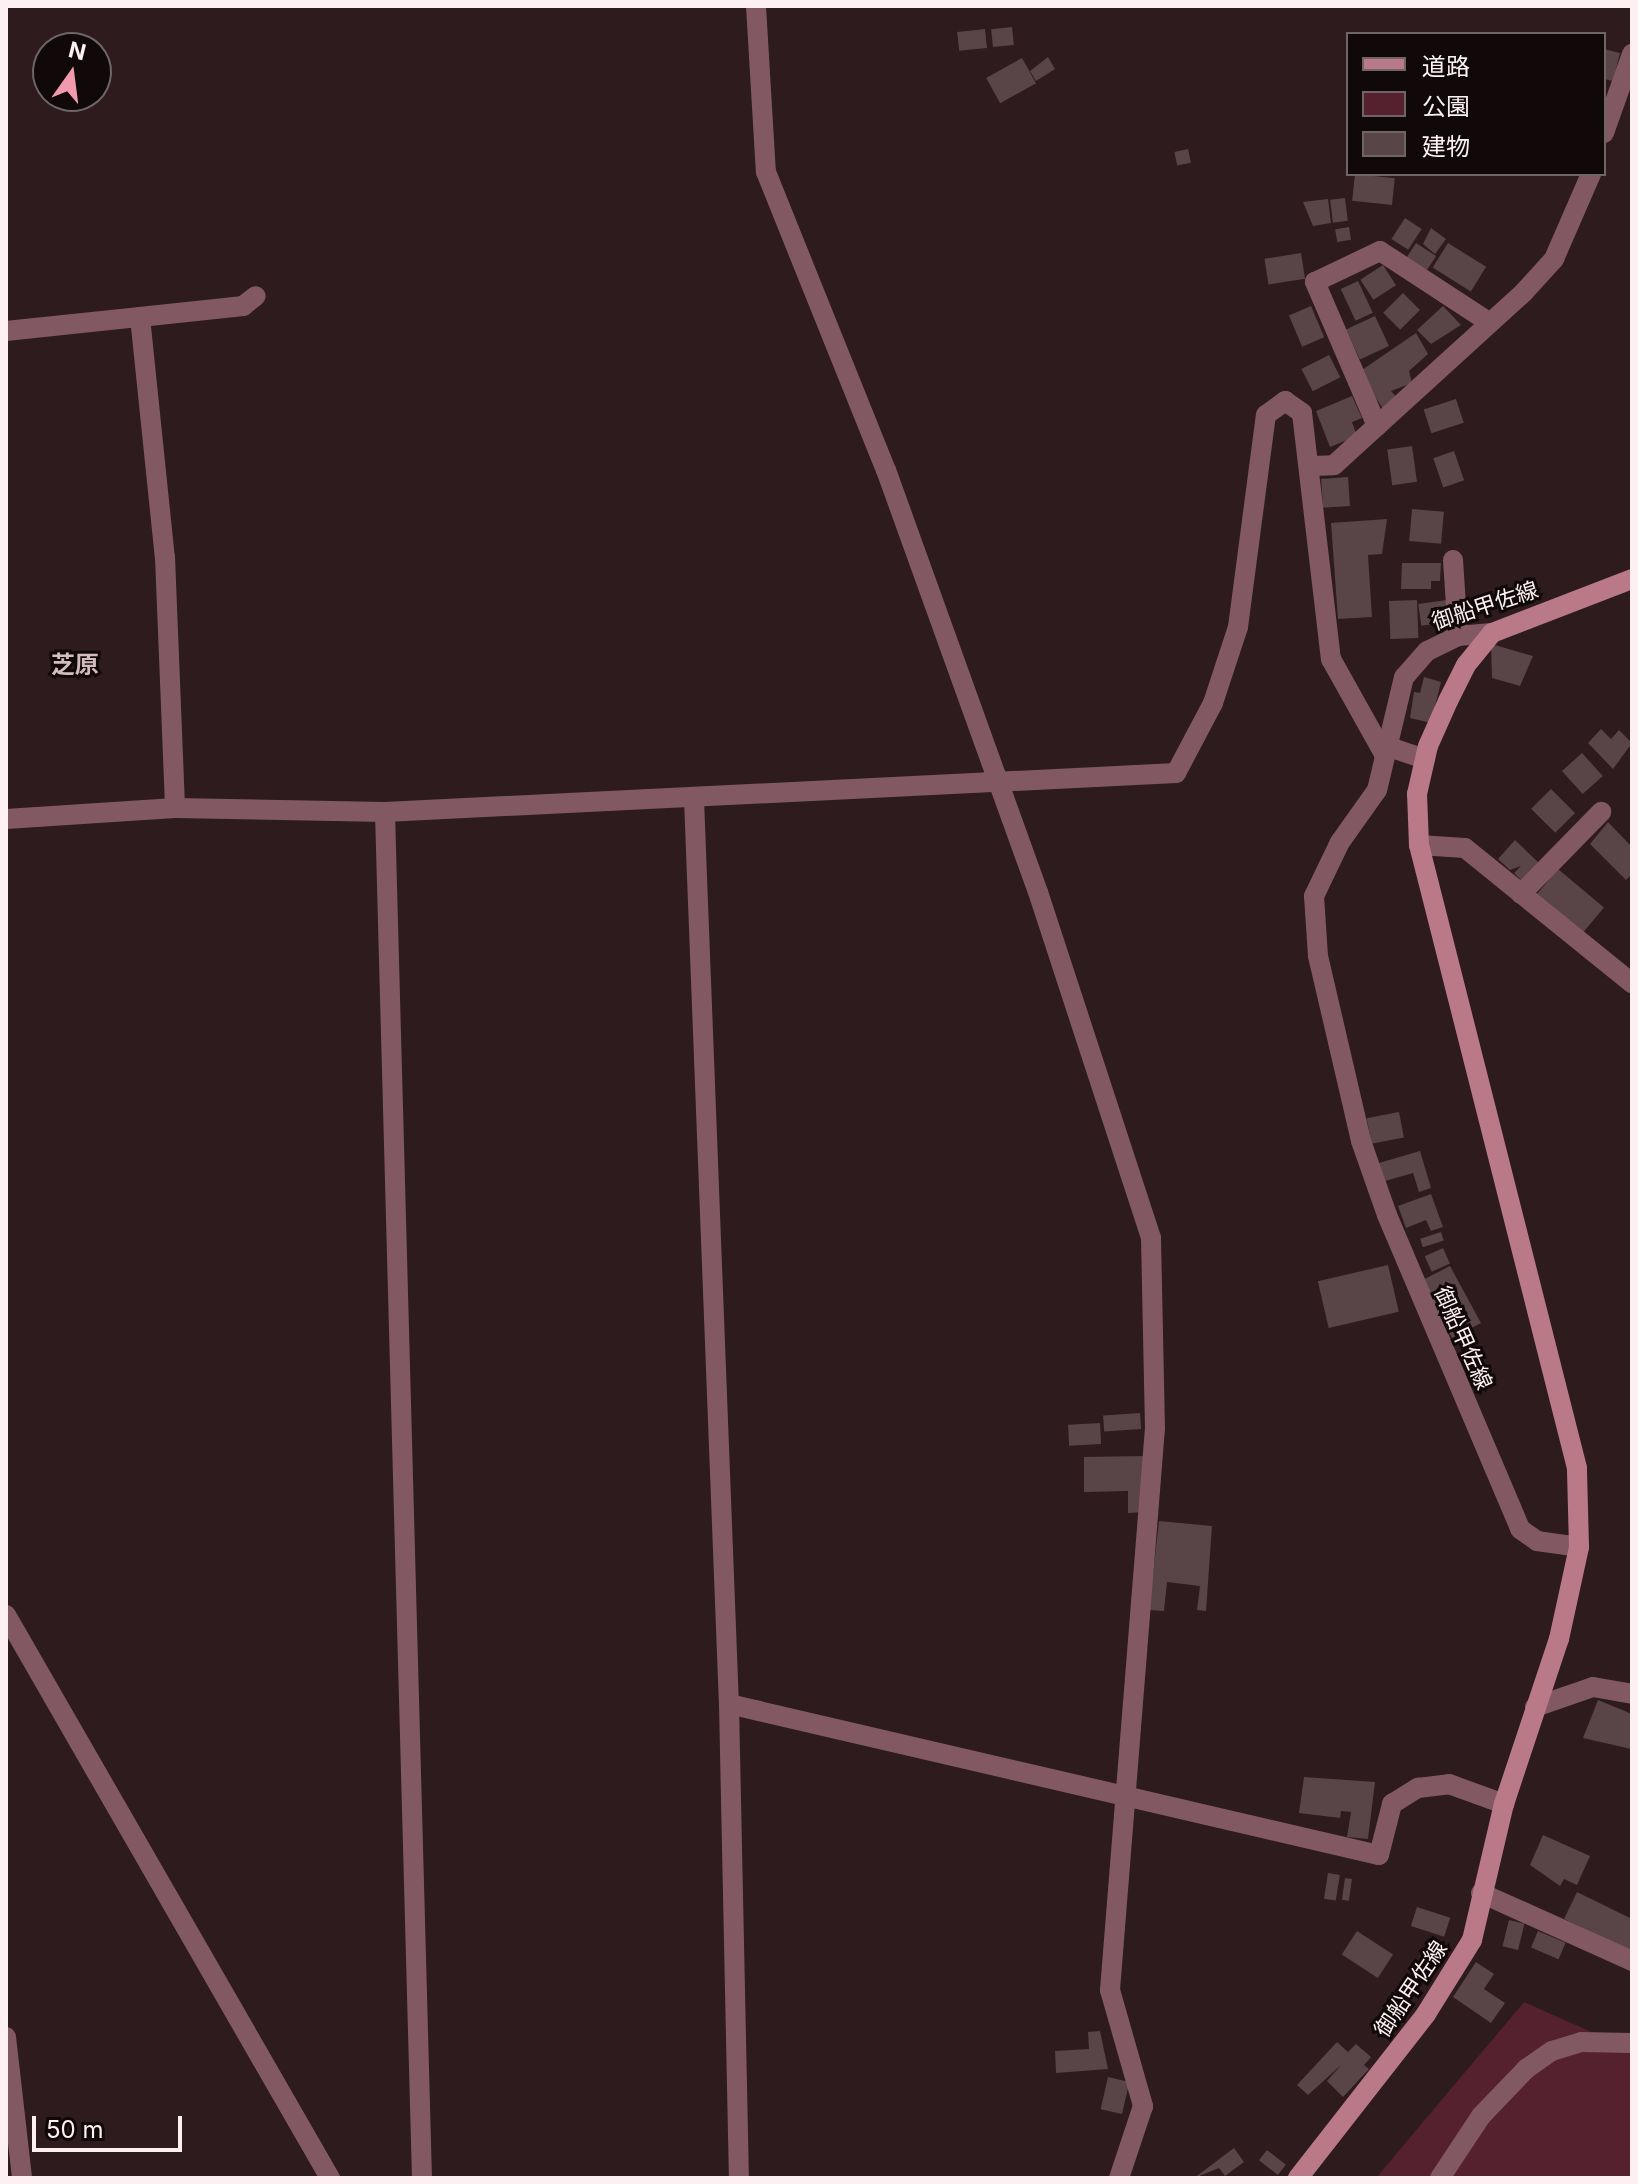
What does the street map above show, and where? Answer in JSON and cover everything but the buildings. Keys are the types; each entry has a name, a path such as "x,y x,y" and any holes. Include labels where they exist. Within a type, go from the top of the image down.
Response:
{"main road":[{"name":"御船甲佐線","path":"1492,633 1632,579"},
{"path":"1492,633 1466,665 1425,759 1417,794 1419,845 1577,1468 1579,1547"},
{"name":"御船甲佐線","path":"1298,2178 1426,2014 1472,1940 1504,1804 1559,1639 1579,1547"}],"street":[{"path":"756,6 766,172 886,470 1151,1238 1155,1428 1130,1797 1110,1990 1143,2106 1119,2178"},
{"path":"1606,127 1632,54"},
{"path":"1311,466 1334,465 1490,323 1554,259 1590,176"},
{"path":"1377,426 1315,282 1380,251 1490,323"},
{"path":"6,331 140,317 250,301"},
{"path":"140,317 165,557 175,808"},
{"path":"6,819 175,808 385,812 1176,773 1213,703 1238,627 1266,415 1285,401 1302,413 1311,466 1331,659 1385,750 1425,759"},
{"path":"1453,560 1458,636"},
{"name":"御船甲佐線","path":"1492,633 1458,636 1427,651 1404,677 1377,790 1340,842 1314,896 1318,956 1361,1141 1410,1278 1520,1529 1537,1541 1579,1547"},
{"path":"694,799 729,1704 739,2178"},
{"path":"385,812 422,2178"},
{"path":"1521,894 1601,812"},
{"path":"1419,845 1465,848 1632,983"},
{"path":"6,1615 330,2178"},
{"path":"1535,1707 1593,1687 1632,1694"},
{"path":"729,1704 1379,1855 1392,1804 1418,1788 1449,1784 1504,1804"},
{"path":"1481,1893 1632,1961"},
{"path":"6,2037 22,2178"},
{"path":"1440,2178 1481,2116 1539,2060 1581,2042 1632,2043"}],"green space":[{"path":"1524,2002 1632,2050 1632,2178 1376,2178"}],"district":[{"name":"芝原","path":"75,665"}]}
